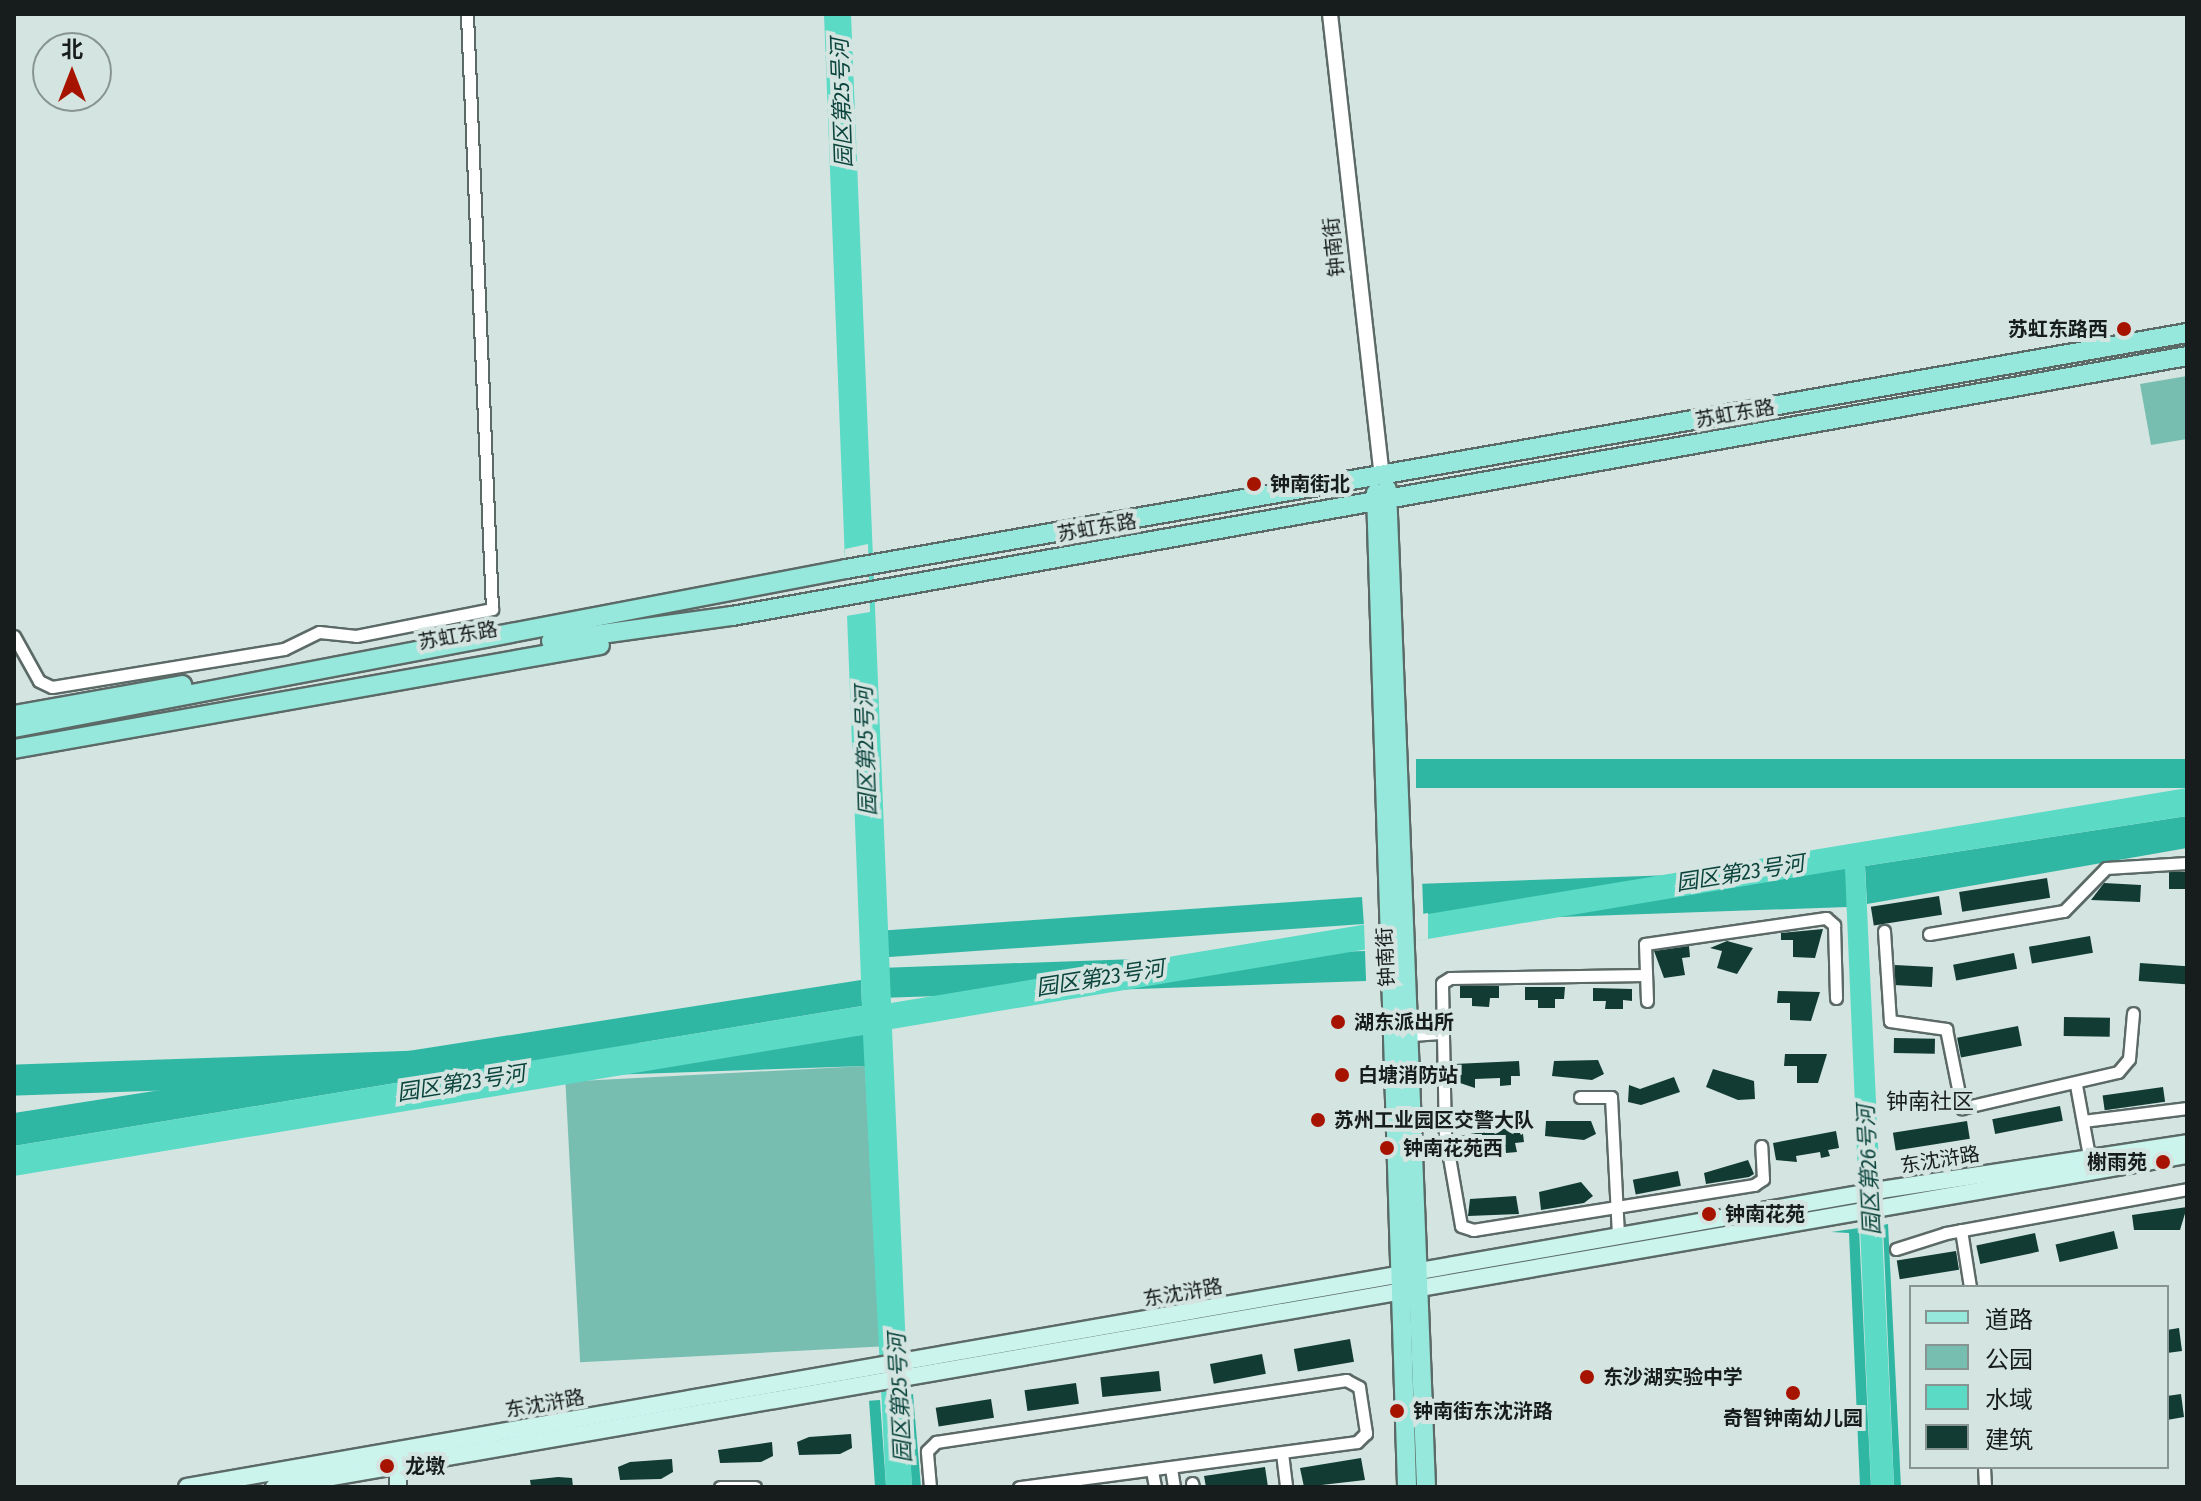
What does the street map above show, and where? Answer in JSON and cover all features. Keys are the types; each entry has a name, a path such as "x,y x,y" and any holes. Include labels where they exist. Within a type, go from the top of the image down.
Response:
{"main road":[{"name":"苏虹东路","path":"14,740 602,615 846,569 2187,333"},
{"name":"苏虹东路","path":"14,728 573,637 732,616 2187,356"},
{"name":"钟南街","path":"1382,475 1412,1035 1426,1487"},
{"name":"钟南街","path":"1383,500 1386,921 1407,1487"},
{"path":"14,715 575,614 602,615"},
{"path":"14,749 677,632 732,616"},
{"name":"东沈浒路","path":"274,1487 390,1468 906,1369 1881,1198 2089,1156 2187,1143"},
{"name":"东沈浒路","path":"1881,1198 2187,1155"},
{"name":"东沈浒路","path":"1421,1278 1618,1236 1858,1202"},
{"name":"东沈浒路","path":"187,1487 384,1452 879,1374"},
{"path":"384,1452 398,1487"},
{"path":"382,1487 390,1468"}],"street":[{"path":"14,636 39,681 52,687 284,649 319,632 356,636 492,609 467,14"},
{"name":"钟南街","path":"1330,14 1382,475"},
{"path":"1929,934 2064,911 2106,868 2187,863"},
{"path":"1647,1001 1645,944 1826,918 1834,925 1836,998"},
{"path":"1884,931 1890,1021 1946,1029 1962,1108 2076,1085 2123,1069 2133,1013"},
{"path":"1645,975 1450,978 1441,988 1445,1134 1461,1226 1473,1230 1759,1183 1761,1146"},
{"path":"1412,1035 1440,1033"},
{"path":"2076,1085 2089,1156"},
{"path":"1580,1097 1611,1097 1613,1206 1618,1236"},
{"path":"2083,1121 2187,1108"},
{"path":"1896,1249 1961,1230 2187,1189"},
{"path":"1961,1230 1970,1285"},
{"path":"930,1487 927,1451 936,1442 1196,1400 1357,1383 1366,1426 1361,1440 1019,1487"},
{"path":"1282,1453 1286,1487"},
{"path":"1171,1468 1174,1487"},
{"path":"1152,1471 1155,1487"},
{"path":"720,1487 755,1487"}],"green space":[{"path":"2187,376 2187,439 2151,445 2140,384"},
{"path":"865,1066 880,1347 580,1362 565,1082"}],"shaded area":[{"path":"1416,759 2187,759 2187,788 1416,788"},
{"path":"2187,816 2187,848 1867,904 1865,866"},
{"path":"1846,869 1847,907 1424,922 1422,884"},
{"path":"1362,897 1364,924 886,957 884,930"},
{"path":"1365,951 1366,981 887,998 886,968"},
{"path":"861,980 862,1006 14,1146 14,1113"},
{"path":"864,1035 865,1066 14,1096 14,1065"},
{"path":"1888,1224 1901,1487 1894,1487 1883,1225"},
{"path":"1859,1228 1871,1487 1860,1487 1849,1233 1831,1232"},
{"path":"913,1394 921,1487 912,1487 906,1395"},
{"path":"880,1400 886,1487 875,1487 869,1401"}],"water":[{"path":"824,14 851,14 891,1003 2187,788 2187,816 1865,866 1894,1487 1871,1487 1845,869 892,1029 912,1487 886,1487 863,1035 14,1176 14,1146 862,1006"}],"pier":[{"path":"868,544 870,612 846,616 845,549"},
{"path":"1428,913 1428,939 1365,951 1364,924"}],"building":[{"path":"2169,872 2187,872 2187,889 2169,889"},
{"path":"2047,878 2050,898 1962,912 1959,892"},
{"path":"2104,883 2141,885 2140,902 2091,900"},
{"path":"1939,896 1942,915 1874,926 1871,907"},
{"path":"1823,929 1815,958 1793,957 1793,940 1781,940 1781,933"},
{"path":"2090,936 2093,953 2032,964 2029,947"},
{"path":"1727,941 1753,948 1737,974 1717,968 1722,951 1710,948"},
{"path":"1689,946 1690,957 1682,958 1685,975 1664,978 1654,951"},
{"path":"2014,953 2017,969 1956,981 1953,965"},
{"path":"2140,963 2187,966 2186,984 2139,981"},
{"path":"1895,965 1933,967 1932,987 1894,985"},
{"path":"1460,986 1499,986 1499,998 1490,998 1489,1007 1472,1006 1472,998 1460,998"},
{"path":"1525,987 1565,987 1564,999 1555,999 1555,1008 1538,1008 1538,1000 1525,1000"},
{"path":"1593,988 1632,989 1632,1001 1623,1000 1623,1009 1605,1009 1606,1001 1593,1001"},
{"path":"1778,991 1820,992 1811,1021 1790,1020 1790,1003 1777,1003"},
{"path":"2064,1017 2110,1018 2110,1037 2064,1036"},
{"path":"2018,1026 2022,1046 1961,1057 1957,1038"},
{"path":"1894,1038 1935,1039 1935,1054 1894,1053"},
{"path":"1785,1054 1827,1054 1818,1083 1797,1083 1797,1066 1784,1066"},
{"path":"1598,1060 1604,1074 1592,1080 1552,1076 1554,1061"},
{"path":"1519,1061 1520,1076 1511,1076 1511,1085 1500,1086 1500,1078 1475,1079 1475,1088 1454,1081 1454,1064"},
{"path":"1713,1069 1754,1081 1755,1099 1738,1100 1706,1087"},
{"path":"1674,1077 1680,1092 1641,1105 1628,1102 1629,1085 1640,1089"},
{"path":"2163,1087 2165,1102 2105,1110 2103,1095"},
{"path":"2060,1106 2063,1121 1995,1134 1992,1119"},
{"path":"1546,1121 1591,1121 1596,1134 1584,1140 1545,1136"},
{"path":"1967,1121 1970,1139 1896,1151 1893,1133"},
{"path":"1522,1126 1524,1142 1515,1143 1517,1152 1506,1153 1505,1145 1480,1149 1481,1158 1460,1153 1457,1136"},
{"path":"1836,1131 1839,1148 1828,1150 1830,1156 1821,1158 1820,1152 1796,1156 1797,1162 1776,1160 1773,1143"},
{"path":"1748,1160 1754,1174 1749,1177 1706,1184 1704,1173"},
{"path":"1678,1171 1681,1186 1636,1195 1633,1180"},
{"path":"1581,1182 1593,1196 1584,1203 1541,1210 1539,1192"},
{"path":"1516,1196 1519,1214 1468,1216 1470,1199"},
{"path":"2187,1207 2180,1230 2134,1230 2132,1215"},
{"path":"2114,1231 2118,1249 2060,1262 2056,1244"},
{"path":"2035,1233 2039,1252 1980,1264 1976,1245"},
{"path":"1956,1251 1959,1270 1900,1279 1897,1260"},
{"path":"2179,1328 2182,1351 2169,1353 2169,1330"},
{"path":"1350,1339 1354,1362 1298,1372 1294,1349"},
{"path":"1262,1354 1266,1374 1214,1384 1210,1364"},
{"path":"1159,1371 1161,1391 1102,1397 1100,1377"},
{"path":"1076,1383 1079,1404 1027,1411 1025,1390"},
{"path":"2181,1394 2184,1417 2169,1420 2169,1396"},
{"path":"991,1399 994,1418 939,1427 936,1408"},
{"path":"851,1434 852,1448 840,1454 799,1455 797,1442 809,1437"},
{"path":"772,1442 773,1456 761,1462 720,1463 718,1450"},
{"path":"1361,1458 1365,1480 1304,1487 1300,1468"},
{"path":"672,1459 673,1472 661,1479 620,1480 618,1467 630,1462"},
{"path":"1265,1467 1268,1487 1206,1487 1204,1476"},
{"path":"572,1478 573,1487 531,1487 530,1480"}],"place":[{"name":"苏虹东路西","path":"2124,329"},
{"name":"钟南街北","path":"1254,484"},
{"name":"湖东派出所","path":"1338,1022"},
{"name":"白塘消防站","path":"1342,1075"},
{"name":"苏州工业园区交警大队","path":"1318,1120"},
{"name":"钟南花苑西","path":"1387,1148"},
{"name":"榭雨苑","path":"2163,1162"},
{"name":"钟南花苑","path":"1709,1214"},
{"name":"东沙湖实验中学","path":"1587,1377"},
{"name":"奇智钟南幼儿园","path":"1793,1393"},
{"name":"钟南街东沈浒路","path":"1397,1411"},
{"name":"龙墩","path":"387,1466"}],"district":[{"name":"钟南社区","path":"1930,1102"}],"water label":[{"name":"园区第25号河","path":"842,103"},
{"name":"园区第25号河","path":"866,751"},
{"name":"园区第23号河","path":"1740,873"},
{"name":"园区第23号河","path":"1100,978"},
{"name":"园区第23号河","path":"461,1083"},
{"name":"园区第26号河","path":"1869,1170"},
{"name":"园区第25号河","path":"900,1398"}]}
